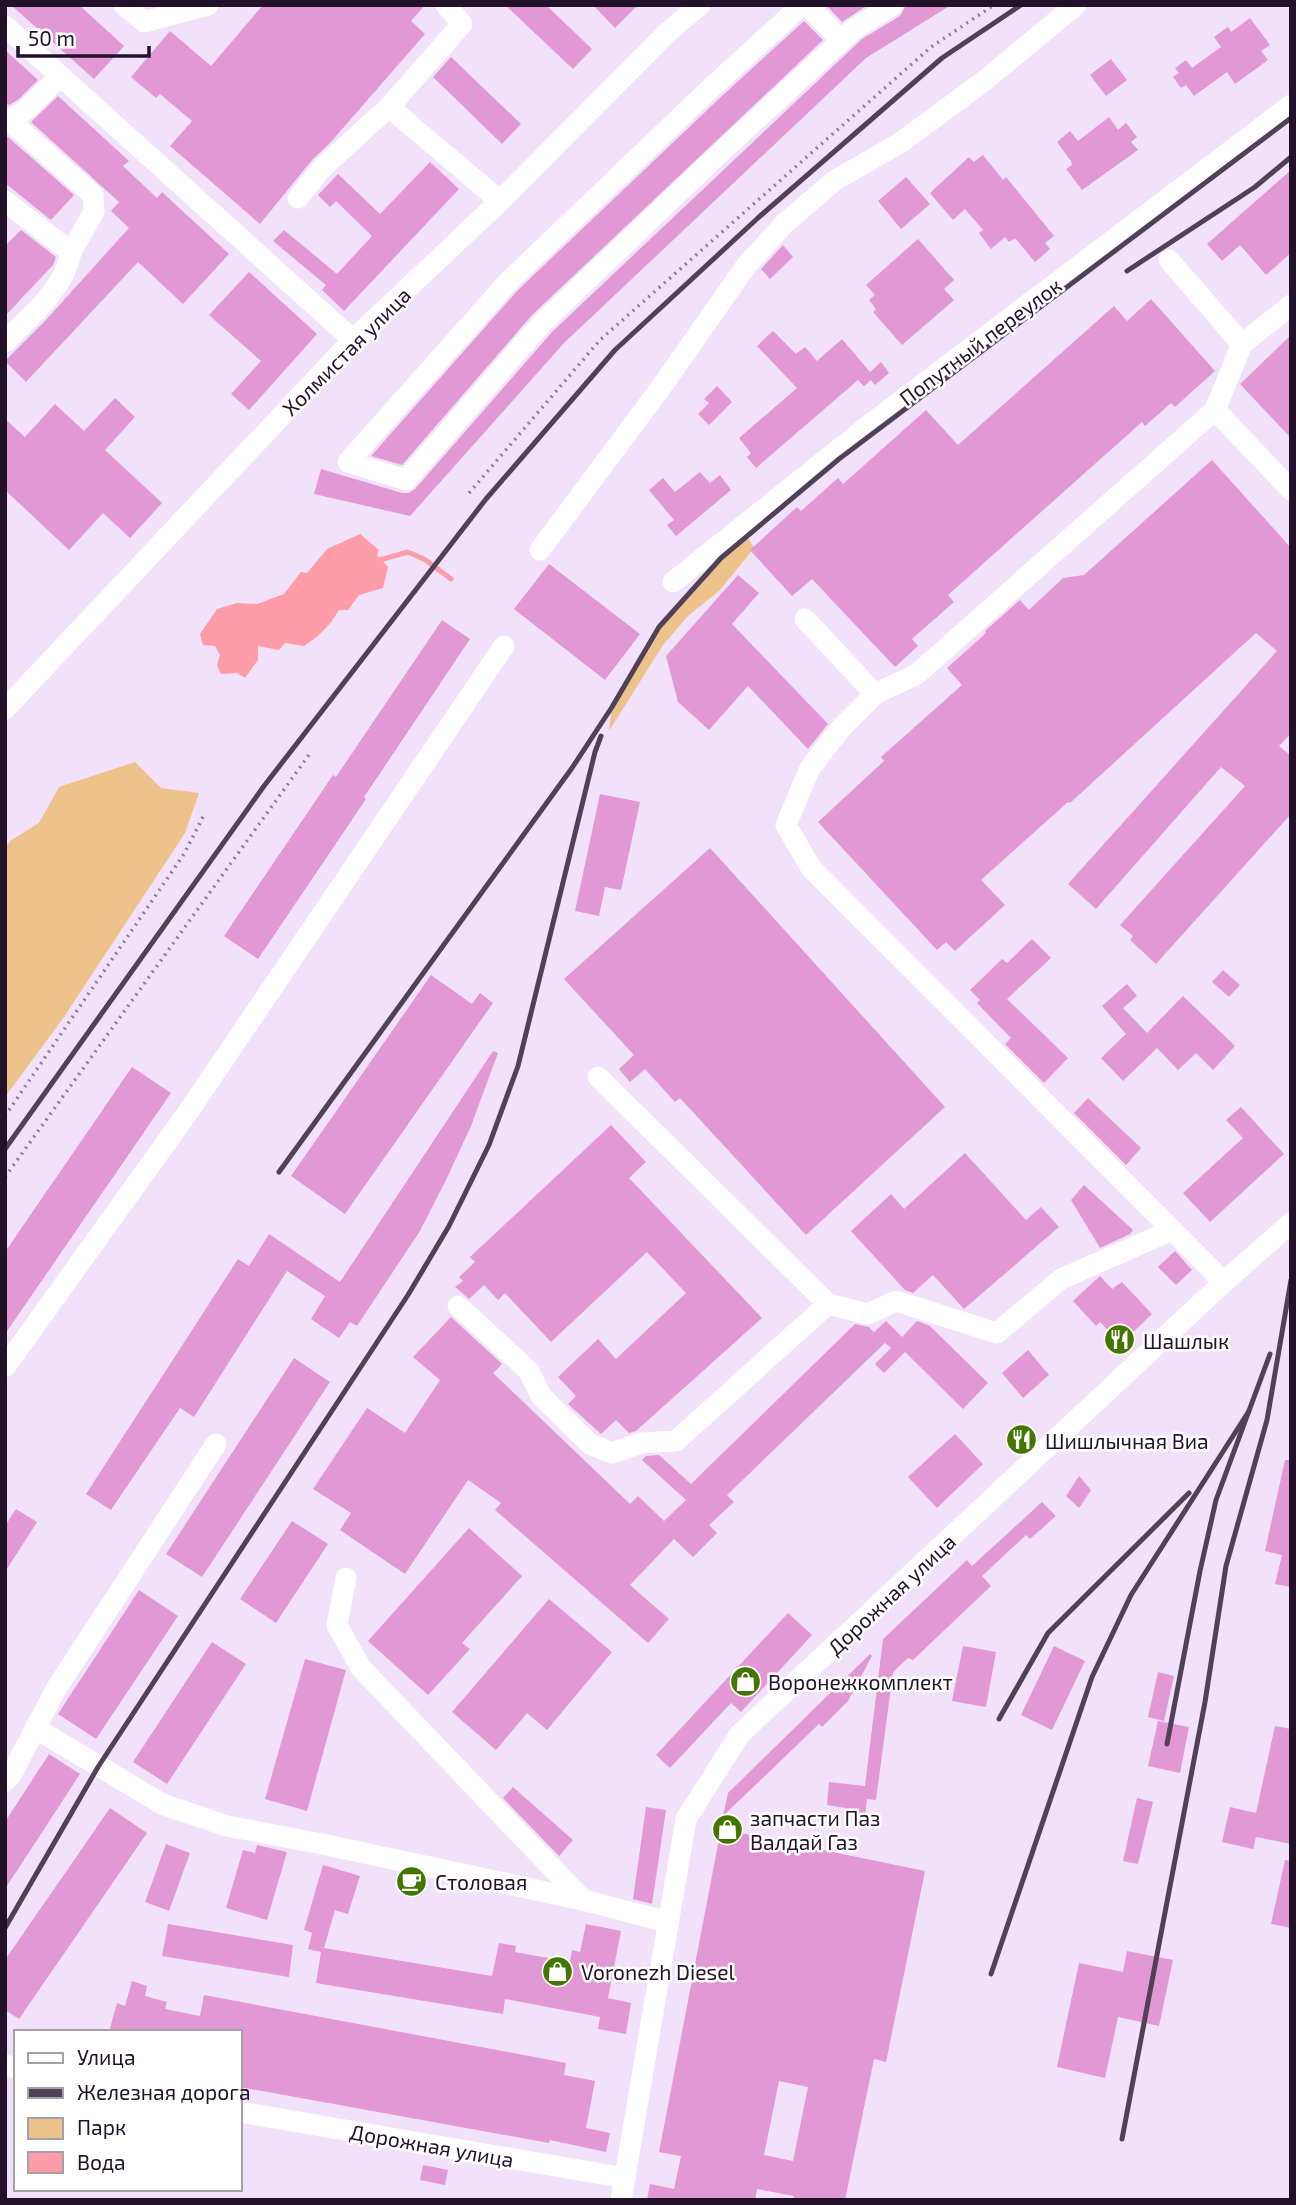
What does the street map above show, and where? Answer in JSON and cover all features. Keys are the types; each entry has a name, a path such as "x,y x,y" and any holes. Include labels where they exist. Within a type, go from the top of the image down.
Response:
{"street":[{"path":"124,5 144,22 208,5"},
{"path":"298,198 322,168 389,107 462,24 446,5"},
{"name":"Холмистая улица","path":"5,709 353,340 500,201 667,33 700,5"},
{"path":"842,41 804,5 714,85 509,281 348,462 406,480 542,323 720,153 842,41 854,29 893,5"},
{"path":"541,551 746,266 785,223 834,181 900,143 984,81 1076,5"},
{"path":"5,26 353,340"},
{"path":"5,342 57,288 68,268 71,252 94,212 93,195 7,121 27,109 60,76"},
{"name":"Попутный переулок","path":"673,582 873,422 1291,105"},
{"path":"389,107 500,201"},
{"path":"5,201 71,252"},
{"path":"1169,260 1241,344"},
{"path":"1224,1282 811,868 786,825 810,768 842,727 874,694 917,674 1215,410 1241,344 1291,305"},
{"path":"1215,410 1291,490"},
{"path":"805,619 874,694"},
{"path":"5,1367 186,1115 504,646"},
{"path":"598,1077 828,1304 868,1314 896,1301 997,1333 1061,1279 1172,1230"},
{"name":"Дорожная улица","path":"621,2200 686,1819 740,1734 1224,1282 1291,1223"},
{"path":"458,1306 529,1371 541,1396 590,1444 612,1452 641,1443 676,1441 828,1304"},
{"path":"5,1781 11,1775 56,1689 216,1444"},
{"path":"346,1578 337,1625 361,1668 583,1900"},
{"path":"35,1728 162,1804 227,1826 583,1900 668,1922"},
{"name":"Дорожная улица","path":"242,2112 625,2178"}],"path":[{"path":"469,493 600,340 931,47 994,5"},
{"path":"5,1177 311,752"},
{"path":"5,1116 184,854 204,815"}],"green space":[{"path":"747,536 754,548 720,590 688,616 663,645 609,731 612,707 659,627 721,558"},
{"path":"135,762 161,788 199,793 185,833 64,1017 5,1097 5,848 10,841 39,823 59,787"}],"water":[{"path":"360,534 379,550 377,555 388,567 383,588 359,595 348,610 339,610 324,630 304,646 285,643 279,650 258,646 258,660 245,678 237,673 221,674 217,665 220,655 215,646 203,645 200,634 217,609 237,603 257,604 284,594 301,572 307,573 327,549"}],"building":[{"path":"11,5 79,5 124,46 94,79"},
{"path":"263,5 425,5 411,21 425,34 312,160 260,224 170,146 192,121 160,94 156,98 131,77 170,31 211,66"},
{"path":"505,5 546,5 592,49 573,69"},
{"path":"593,5 638,5 615,28"},
{"path":"826,5 868,5 842,22"},
{"path":"906,5 951,5 866,58 564,343 410,516 314,494 321,469 402,493 415,489 552,332 862,39 900,16"},
{"path":"1250,18 1270,45 1261,51 1268,60 1235,84 1227,72 1194,96 1186,85 1181,88 1173,77 1179,73 1175,68 1186,60 1192,68 1221,47 1214,37 1228,27 1231,32"},
{"path":"804,21 823,40 533,314 402,465 371,456 518,290"},
{"path":"5,50 38,80 9,105 5,102"},
{"path":"451,57 521,124 502,144 433,77"},
{"path":"1111,59 1127,80 1106,96 1090,75"},
{"path":"58,96 129,161 123,166 157,198 162,192 229,254 183,304 138,262 26,382 5,361 129,228 111,211 119,202 31,122"},
{"path":"1109,117 1118,130 1126,123 1137,137 1131,142 1138,150 1082,190 1066,169 1072,165 1071,161 1057,142 1070,131 1078,141"},
{"path":"8,137 74,195 51,220 5,183 5,140"},
{"path":"983,155 1003,180 1006,177 1054,236 1045,243 1050,249 1035,262 1015,238 1009,242 1005,237 991,249 979,233 983,230 965,209 953,220 930,193 969,157 974,162"},
{"path":"430,162 459,189 344,311 322,290 326,285 273,241 284,230 337,274 372,236 336,201 330,207 318,195 338,174 380,214"},
{"path":"1291,170 1291,253 1266,275 1240,245 1222,261 1207,244"},
{"path":"906,177 930,204 901,229 878,201"},
{"path":"21,230 56,257 53,265 5,316 5,246"},
{"path":"918,239 954,280 944,289 954,300 902,345 873,312 876,309 869,300 875,295 866,285"},
{"path":"783,245 793,257 770,279 761,269"},
{"path":"249,272 317,334 249,410 231,394 261,361 209,315"},
{"path":"1151,299 1215,371 1175,407 1171,403 1145,426 1142,422 948,595 954,602 912,639 918,646 895,667 812,579 792,596 750,550 797,507 801,511 838,478 843,484 926,410 958,445 1114,306 1127,321"},
{"path":"773,331 796,354 805,347 817,361 842,339 870,372 881,362 889,373 875,385 871,380 864,386 858,380 756,468 747,457 751,453 739,438 797,388 757,346"},
{"path":"1291,335 1291,438 1240,384"},
{"path":"717,386 732,402 709,425 698,414 709,403 704,399"},
{"path":"115,398 135,417 105,450 162,503 130,538 103,513 69,550 5,490 5,419 25,437 55,404 84,431"},
{"path":"1212,460 1291,548 1291,733 1279,746 1291,756 1291,814 1156,964 1130,940 1133,936 1120,925 1245,786 1221,767 1096,909 1068,884 1277,651 1256,633 1070,803 981,880 1005,905 955,951 946,942 937,950 818,822 884,761 881,757 962,685 947,668 986,633 985,631 1020,600 1029,610 1063,578 1084,575"},
{"path":"700,472 710,483 720,475 731,490 676,536 667,525 674,520 649,490 663,478 675,492"},
{"path":"549,564 640,634 605,680 514,609"},
{"path":"738,575 759,593 732,624 828,724 808,749 748,686 709,730 678,702 666,656"},
{"path":"442,620 470,639 258,959 224,936"},
{"path":"600,794 640,802 621,890 605,887 599,916 575,911"},
{"path":"710,848 945,1107 806,1235 680,1098 675,1102 645,1069 630,1082 619,1069 634,1055 564,979"},
{"path":"1032,939 1051,958 1007,999 1068,1058 1044,1083 1005,1044 1011,1038 977,1003 980,1000 970,990 1002,959 1007,963"},
{"path":"1223,970 1240,985 1229,997 1212,982"},
{"path":"431,975 472,1004 480,993 493,1003 345,1214 291,1176"},
{"path":"1127,984 1137,996 1123,1008 1147,1033 1183,996 1235,1046 1213,1070 1196,1053 1178,1070 1157,1048 1123,1081 1101,1058 1126,1034 1102,1006"},
{"path":"493,1051 498,1053 471,1126 446,1180 420,1231 357,1326 350,1322 339,1338 311,1319 325,1296 287,1271 194,1417 180,1408 111,1510 86,1494 238,1259 249,1266 269,1234 340,1282"},
{"path":"132,1067 171,1093 5,1334 5,1252"},
{"path":"1088,1098 1141,1148 1126,1165 1074,1113"},
{"path":"1241,1107 1284,1154 1210,1222 1183,1193 1243,1138 1226,1120"},
{"path":"611,1125 646,1162 629,1178 762,1318 636,1431 629,1433 616,1420 601,1434 568,1404 576,1396 558,1377 598,1339 616,1359 686,1293 647,1252 551,1342 505,1293 498,1300 484,1285 469,1299 455,1287 463,1281 459,1277 475,1262 470,1257"},
{"path":"965,1153 1026,1220 1041,1207 1059,1227 964,1309 933,1275 913,1293 905,1290 851,1231 891,1194 904,1209"},
{"path":"1084,1185 1133,1230 1130,1234 1100,1248 1071,1200"},
{"path":"1175,1251 1192,1270 1176,1285 1158,1267"},
{"path":"1100,1276 1112,1289 1122,1282 1152,1314 1121,1344 1100,1322 1096,1326 1073,1301"},
{"path":"451,1317 502,1364 493,1373 630,1504 638,1496 664,1521 686,1500 642,1460 646,1456 659,1455 691,1484 855,1324 869,1327 874,1332 886,1321 902,1337 917,1321 930,1326 988,1383 963,1409 905,1352 884,1373 875,1364 891,1348 885,1343 727,1495 734,1502 709,1525 717,1533 693,1557 674,1539 630,1585 669,1619 648,1643 495,1510 501,1503 468,1480 405,1574 340,1530 351,1513 313,1489 367,1408 405,1433 440,1380 413,1357"},
{"path":"1028,1350 1049,1375 1023,1398 1002,1373"},
{"path":"294,1358 330,1382 202,1577 166,1554"},
{"path":"955,1434 983,1464 937,1508 908,1477"},
{"path":"1285,1460 1291,1460 1291,1587 1275,1584 1282,1555 1265,1551"},
{"path":"1079,1476 1091,1490 1079,1508 1066,1496"},
{"path":"1042,1502 1056,1516 1030,1539 1026,1535 982,1576 991,1586 913,1660 908,1658 893,1672 876,1800 867,1799 865,1816 844,1813 845,1808 827,1805 829,1782 865,1786 883,1639 967,1560 972,1566"},
{"path":"16,1509 37,1522 5,1572 5,1526"},
{"path":"292,1521 328,1544 276,1623 240,1599"},
{"path":"469,1528 522,1576 462,1643 470,1649 428,1695 368,1641"},
{"path":"139,1590 178,1616 96,1739 58,1714"},
{"path":"549,1599 612,1652 547,1730 527,1713 496,1750 452,1712"},
{"path":"788,1613 812,1635 741,1712 731,1703 670,1768 656,1755"},
{"path":"212,1642 246,1664 167,1784 133,1762"},
{"path":"963,1646 996,1652 986,1707 952,1701"},
{"path":"1054,1646 1085,1661 1052,1730 1021,1715"},
{"path":"870,1654 872,1656 848,1701 822,1727 819,1724 723,1816 728,1793"},
{"path":"305,1659 346,1670 307,1811 265,1799"},
{"path":"1158,1672 1174,1676 1164,1721 1148,1717"},
{"path":"1158,1721 1189,1727 1180,1773 1148,1766"},
{"path":"1275,1726 1291,1729 1291,1844 1256,1837 1253,1849 1222,1842 1230,1807 1256,1813"},
{"path":"49,1754 80,1774 5,1889 5,1822"},
{"path":"513,1787 573,1840 559,1856 503,1798"},
{"path":"1137,1798 1153,1802 1138,1864 1123,1861"},
{"path":"646,1807 666,1810 652,1904 633,1899"},
{"path":"110,1808 147,1833 19,2019 5,2010 5,1960"},
{"path":"721,1829 925,1871 886,2062 874,2059 845,2200 793,2200 794,2196 757,2189 755,2200 647,2200 650,2184 674,2189 681,2156 659,2152","holes":["779,2081 808,2087 793,2161 764,2155"]},
{"path":"166,1844 190,1853 169,1911 145,1902"},
{"path":"257,1845 287,1852 267,1920 226,1908 243,1850 255,1853"},
{"path":"1285,1860 1291,1861 1291,1928 1271,1924"},
{"path":"323,1865 360,1876 348,1914 335,1910 324,1948 492,1976 499,1943 516,1946 515,1952 570,1962 572,1950 580,1952 586,1924 621,1931 608,1998 631,2003 626,2034 598,2029 600,2017 505,1999 503,2014 316,1983 321,1952 308,1949 312,1933 304,1930"},
{"path":"168,1924 293,1945 289,1977 162,1956"},
{"path":"1127,1951 1173,1960 1159,2026 1118,2017 1105,2078 1057,2067 1079,1963 1123,1972"},
{"path":"132,1981 147,1986 145,1996 167,2002 165,2009 200,2016 204,1995 566,2063 564,2075 595,2081 586,2128 610,2133 606,2152 242,2087 242,2030 110,2030 117,2003 125,2006"},
{"path":"423,2165 448,2170 445,2185 420,2180"}],"waterway":[{"path":"376,561 408,552 424,559 451,579"}],"railway":[{"path":"5,1149 264,786 486,499 615,350 759,217 942,58 1021,5"},
{"path":"279,1172 572,768 659,627 721,558 839,459 1291,118"},
{"path":"1127,271 1255,187 1291,157"},
{"path":"5,1928 98,1767 408,1295 449,1226 489,1145 518,1066 601,736"},
{"path":"1122,2139 1205,1702 1226,1566 1267,1420 1291,1280"},
{"path":"1167,1744 1216,1500 1270,1354"},
{"path":"991,1974 1092,1677 1131,1595 1249,1411"},
{"path":"999,1719 1048,1633 1189,1493"}],"place":[{"name":"Шашлык","path":"1120,1340"},
{"name":"Шишлычная Виа","path":"1022,1440"},
{"name":"Воронежкомплект","path":"745,1681"},
{"name":"запчасти Паз Валдай Газ","path":"727,1829"},
{"name":"Столовая","path":"412,1881"},
{"name":"Voronezh Diesel","path":"558,1971"}]}
